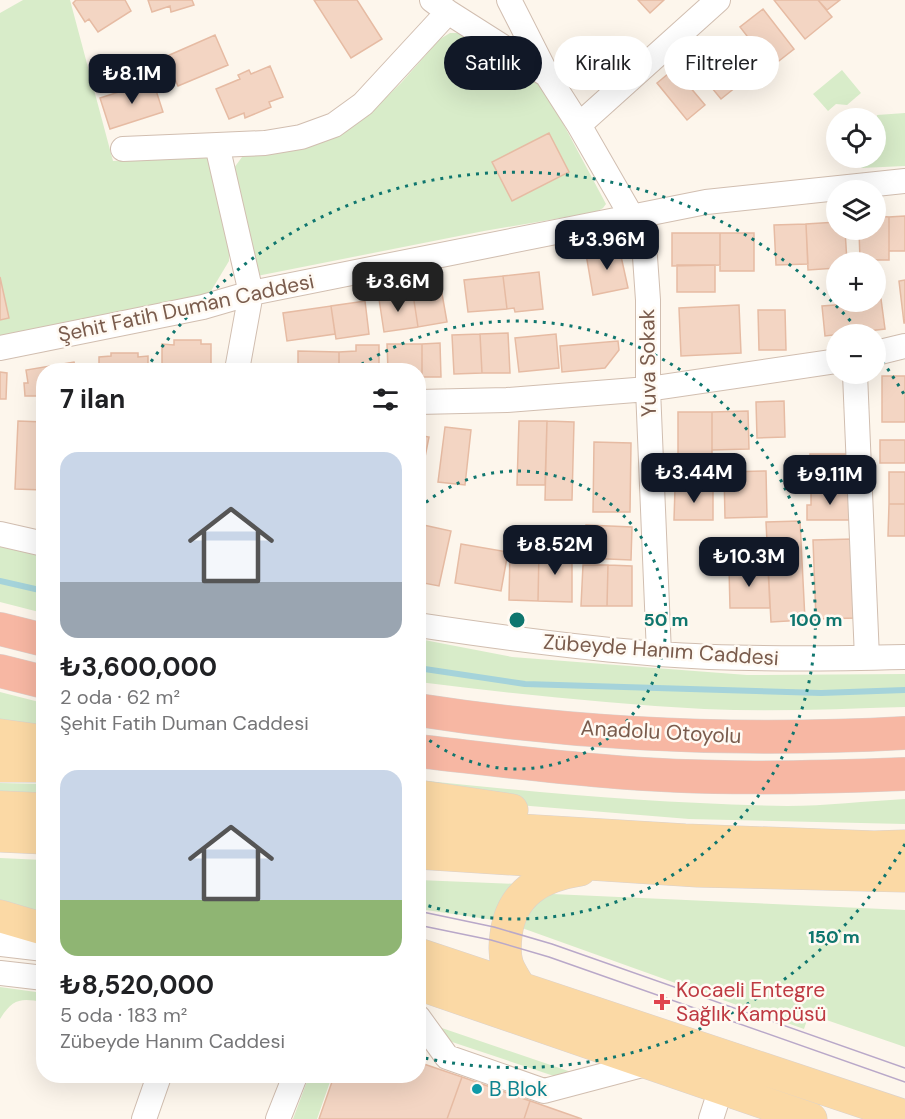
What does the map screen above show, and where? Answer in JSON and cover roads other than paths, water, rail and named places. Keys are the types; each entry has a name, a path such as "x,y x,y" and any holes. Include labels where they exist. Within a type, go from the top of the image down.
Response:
{"highway":[{"path":"0,629 36,638"},
{"path":"0,671 36,680"},
{"name":"Anadolu Otoyolu","path":"426,711 605,732 756,737 830,737 905,733"},
{"name":"Anadolu Otoyolu","path":"426,752 606,772 728,777 905,774"}],"main road":[{"path":"0,735 36,740"},
{"path":"0,766 36,766"},
{"path":"426,797 530,812 874,847"},
{"path":"0,807 36,809"},
{"path":"426,824 685,840 874,847 905,846"},
{"path":"0,836 36,838"},
{"path":"426,853 698,871 905,876"},
{"path":"494,986 507,964 505,950 508,923 515,904 528,889 552,877 577,870 632,867"},
{"path":"0,916 36,927"},
{"path":"0,928 36,930"},
{"path":"426,957 494,986 656,1047 721,1088 811,1119"},
{"path":"426,986 656,1047 890,1115"}],"street":[{"name":"Yuva Sokak","path":"509,0 547,75 632,217 645,257 659,654"},
{"path":"579,125 718,0"},
{"path":"123,148 265,143 301,137 334,125 363,104 440,6 547,75"},
{"path":"217,145 251,293 238,363"},
{"name":"Şehit Fatih Duman Caddesi","path":"0,348 203,307 251,293 706,202 905,181"},
{"path":"886,351 905,346"},
{"path":"426,402 507,400 648,389 826,363"},
{"path":"855,384 867,658"},
{"path":"0,534 36,542"},
{"name":"Zübeyde Hanım Caddesi","path":"426,626 520,640 659,654 716,657 905,657"},
{"path":"0,944 36,948"},
{"path":"0,973 36,977"},
{"path":"426,1028 447,1057 543,1091 656,1047"},
{"path":"144,1119 157,1083"},
{"path":"278,1119 292,1083"},
{"path":"711,1119 721,1088"}],"waterway":[{"path":"0,581 36,589"},
{"path":"426,669 525,684 821,693 905,690"}],"tram line":[{"path":"426,913 494,927 552,944 905,1068"},
{"path":"426,927 491,940 549,957 905,1082"}],"place":[{"name":"Kocaeli Entegre Sağlık Kampüsü","path":"662,1002"},
{"name":"B Blok","path":"477,1089"}]}
